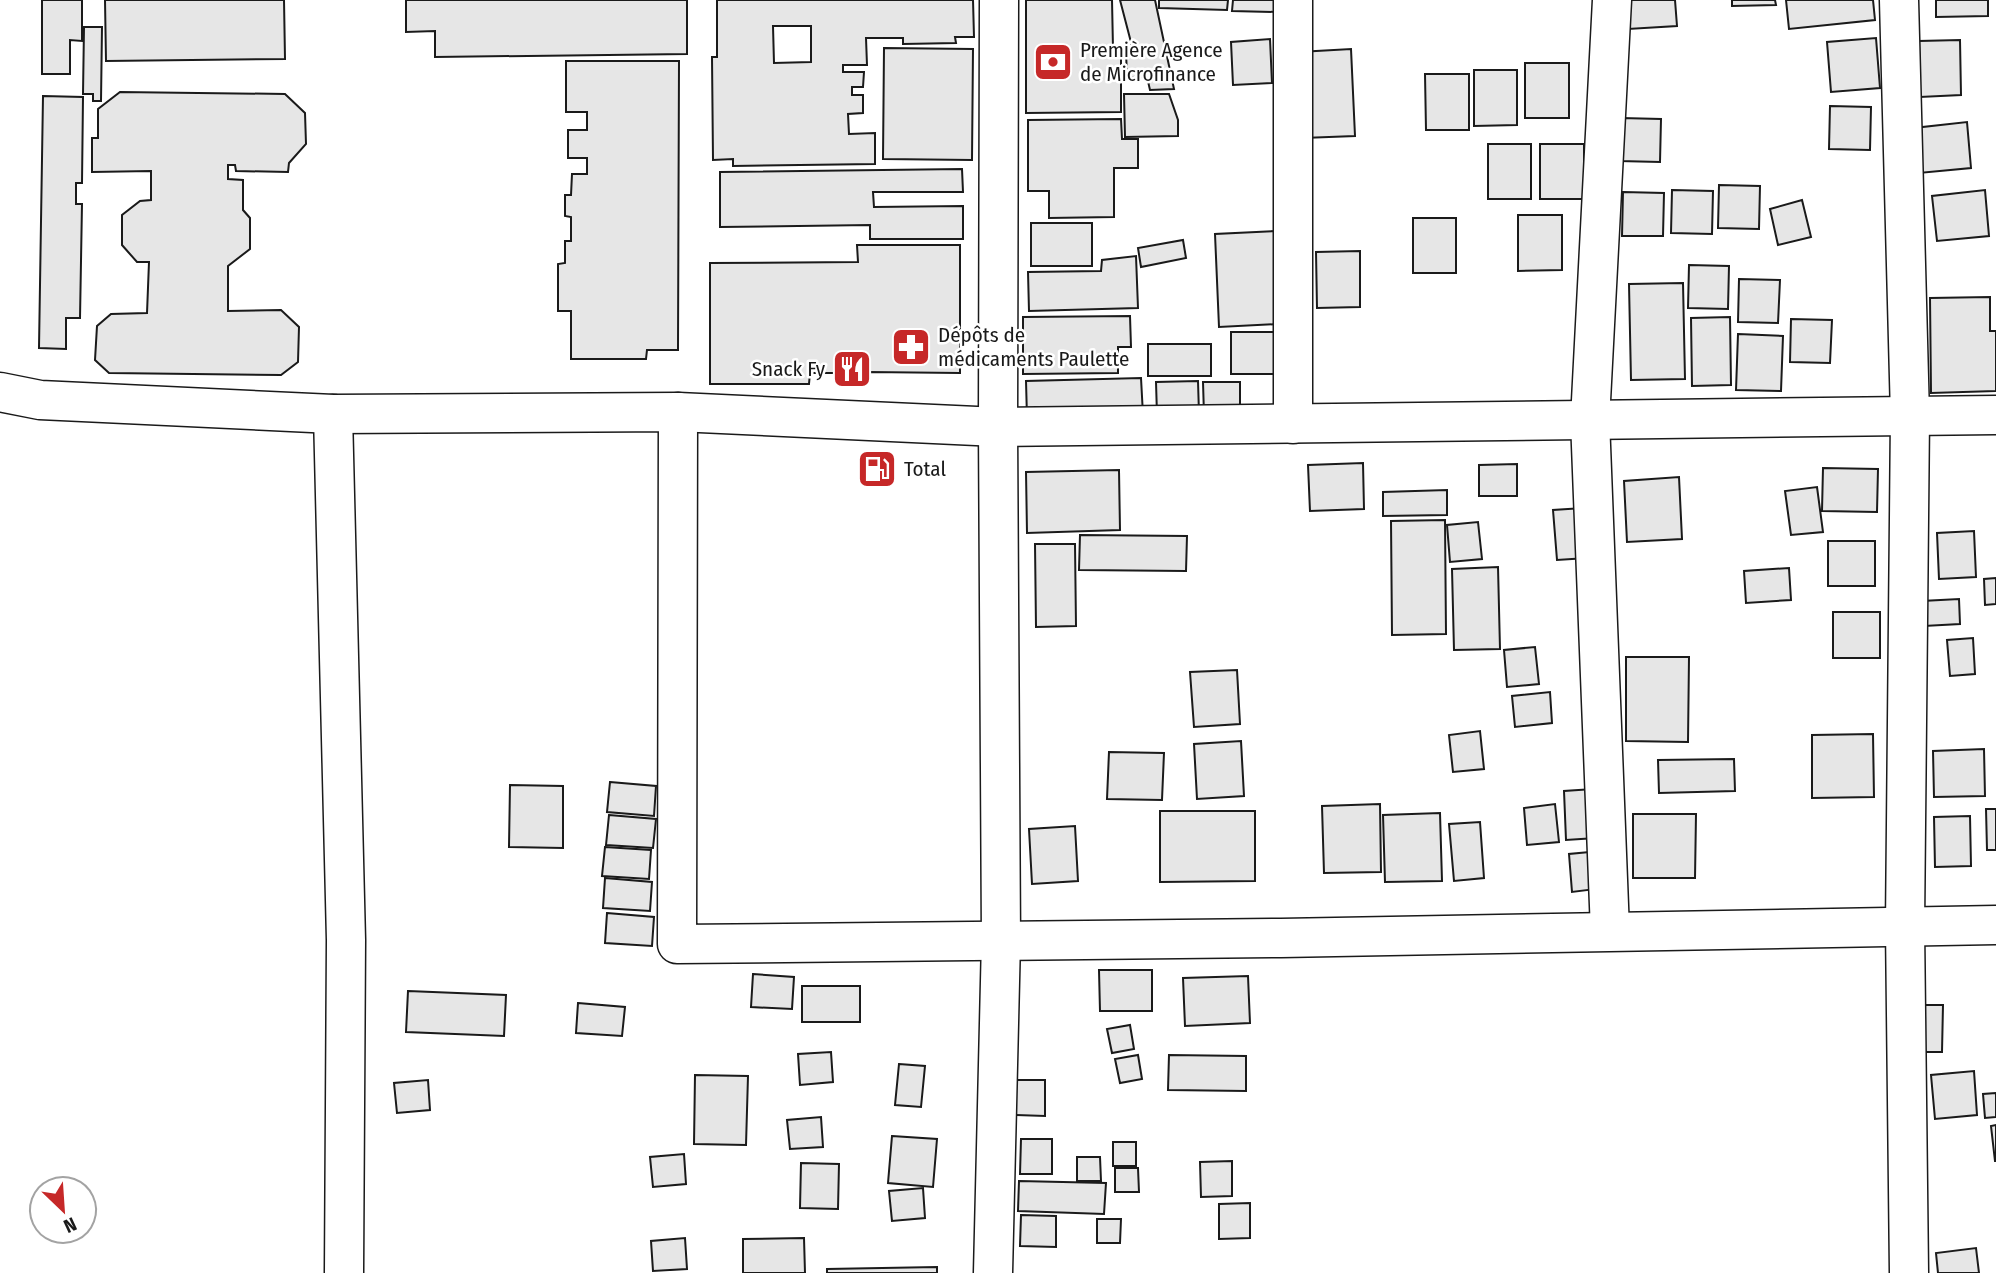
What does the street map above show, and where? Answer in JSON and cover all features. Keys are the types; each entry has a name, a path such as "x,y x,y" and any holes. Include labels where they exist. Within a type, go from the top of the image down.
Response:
{"street":[{"path":"992,1273 1001,940 999,0"},
{"path":"1293,0 1293,424"},
{"path":"1610,931 1590,420 1612,0"},
{"path":"1899,0 1910,416 1905,926 1909,1273"},
{"path":"0,392 40,400 333,414 678,412 998,427 1996,415"},
{"path":"678,412 677,944 1281,938 1996,925"},
{"path":"333,414 346,940 344,1273"}],"building":[{"path":"42,0 82,0 82,41 70,40 70,74 42,74"},
{"path":"105,0 284,0 285,59 106,61"},
{"path":"406,0 687,0 687,54 435,57 435,31 406,32"},
{"path":"717,0 973,0 974,37 955,37 956,43 903,44 903,38 866,38 867,65 843,65 843,72 864,72 863,87 852,87 852,95 863,95 863,113 848,114 849,134 875,133 875,164 733,166 733,159 713,160 712,57 717,57","holes":["773,26 811,26 811,62 774,63"]},
{"path":"1026,0 1112,0 1113,48 1121,48 1121,112 1026,113"},
{"path":"1120,0 1155,0 1174,89 1150,90 1147,77 1127,78 1126,51 1133,50"},
{"path":"1159,0 1228,0 1227,10 1159,8"},
{"path":"1233,0 1277,0 1277,12 1232,11"},
{"path":"1626,0 1675,0 1677,26 1628,29"},
{"path":"1732,0 1775,0 1776,5 1732,6"},
{"path":"1786,0 1873,0 1875,20 1789,29"},
{"path":"1936,0 1988,0 1988,16 1936,17"},
{"path":"84,27 102,27 101,101 93,101 93,94 83,94"},
{"path":"1876,38 1880,88 1831,92 1827,42"},
{"path":"1270,39 1272,83 1233,85 1231,42"},
{"path":"1960,40 1961,95 1920,97 1919,41"},
{"path":"884,48 973,49 972,160 883,159"},
{"path":"1351,49 1355,136 1303,138 1299,52"},
{"path":"566,61 679,61 678,350 647,350 646,359 571,359 571,311 558,311 558,264 565,263 565,241 571,241 571,217 565,216 565,195 571,195 572,174 587,174 587,158 568,158 568,130 587,130 587,112 566,112"},
{"path":"1525,63 1569,63 1569,118 1525,118"},
{"path":"1474,70 1517,70 1517,125 1474,126"},
{"path":"1425,74 1469,74 1469,130 1426,130"},
{"path":"120,92 285,94 305,113 306,144 289,163 288,172 236,171 235,165 228,165 228,179 243,180 243,210 250,218 250,249 228,266 228,311 281,310 299,327 298,362 281,375 109,373 95,360 97,326 111,314 147,313 149,262 137,262 122,245 122,215 140,201 151,200 151,171 92,172 92,138 98,138 98,109"},
{"path":"1124,94 1169,94 1178,120 1178,136 1125,137"},
{"path":"43,96 83,97 82,183 76,183 76,204 82,204 80,318 66,318 66,349 39,348"},
{"path":"1830,106 1871,107 1870,150 1829,149"},
{"path":"1621,118 1661,119 1660,162 1619,161"},
{"path":"1121,119 1122,139 1138,139 1138,168 1114,168 1114,217 1049,218 1049,191 1028,191 1028,120"},
{"path":"1967,122 1971,168 1919,173 1914,128"},
{"path":"1488,144 1531,144 1531,199 1488,199"},
{"path":"1540,144 1584,144 1584,199 1540,199"},
{"path":"962,169 963,192 873,192 874,207 963,206 963,239 870,239 870,225 720,227 720,172"},
{"path":"1719,185 1760,186 1759,229 1718,228"},
{"path":"1672,190 1713,191 1712,234 1671,233"},
{"path":"1985,190 1989,236 1937,241 1932,196"},
{"path":"1623,192 1664,193 1663,236 1622,236"},
{"path":"1802,200 1811,237 1778,245 1770,209"},
{"path":"1518,215 1562,215 1562,270 1518,271"},
{"path":"1413,218 1456,218 1456,273 1413,273"},
{"path":"1031,223 1092,223 1092,266 1031,266"},
{"path":"1275,231 1278,324 1219,327 1215,234"},
{"path":"1183,240 1186,258 1141,267 1138,248"},
{"path":"857,245 960,245 960,373 868,372 868,382 836,382 837,373 810,373 809,384 710,384 710,263 858,262"},
{"path":"1360,251 1360,307 1317,308 1316,252"},
{"path":"1136,256 1138,308 1029,311 1028,272 1101,271 1102,260"},
{"path":"1689,265 1729,266 1728,309 1688,308"},
{"path":"1739,279 1780,280 1778,323 1738,322"},
{"path":"1683,283 1685,379 1631,380 1629,284"},
{"path":"1990,297 1990,331 1996,331 1996,391 1931,393 1930,298"},
{"path":"1130,316 1131,347 1118,347 1118,373 1023,374 1023,317"},
{"path":"1730,317 1731,385 1692,386 1691,318"},
{"path":"1791,319 1832,320 1830,363 1790,362"},
{"path":"1231,332 1278,332 1278,374 1231,374"},
{"path":"1738,334 1783,336 1781,391 1736,390"},
{"path":"1148,344 1211,344 1211,376 1148,376"},
{"path":"1141,378 1143,415 1027,418 1026,381"},
{"path":"1198,381 1199,414 1157,415 1156,382"},
{"path":"1203,382 1240,382 1240,415 1204,415"},
{"path":"1363,463 1364,509 1310,511 1308,465"},
{"path":"1517,464 1517,496 1479,496 1479,465"},
{"path":"1823,468 1878,469 1877,512 1822,511"},
{"path":"1119,470 1120,530 1027,533 1026,472"},
{"path":"1679,477 1682,539 1627,542 1624,481"},
{"path":"1817,487 1823,532 1791,535 1785,491"},
{"path":"1447,490 1447,515 1383,516 1383,492"},
{"path":"1583,508 1587,558 1557,560 1553,510"},
{"path":"1445,520 1446,634 1392,635 1391,521"},
{"path":"1478,522 1482,559 1450,562 1447,525"},
{"path":"1974,531 1976,577 1939,579 1937,533"},
{"path":"1080,535 1187,536 1186,571 1079,570"},
{"path":"1828,541 1875,541 1875,586 1828,586"},
{"path":"1035,544 1075,544 1076,626 1036,627"},
{"path":"1498,567 1500,649 1454,650 1452,569"},
{"path":"1789,568 1791,600 1746,603 1744,571"},
{"path":"1996,578 1996,604 1985,605 1984,579"},
{"path":"1959,599 1960,624 1924,626 1922,601"},
{"path":"1833,612 1880,612 1880,658 1833,658"},
{"path":"1973,638 1975,674 1950,676 1947,640"},
{"path":"1535,647 1539,684 1507,687 1504,650"},
{"path":"1626,657 1689,657 1688,742 1626,741"},
{"path":"1237,670 1240,724 1194,727 1190,672"},
{"path":"1550,692 1552,723 1515,727 1512,696"},
{"path":"1480,731 1484,769 1453,772 1449,735"},
{"path":"1873,734 1874,797 1812,798 1812,735"},
{"path":"1241,741 1244,796 1197,799 1194,744"},
{"path":"1984,749 1985,796 1934,797 1933,751"},
{"path":"1109,752 1164,753 1162,800 1107,799"},
{"path":"1734,759 1735,791 1659,793 1658,760"},
{"path":"610,782 656,786 654,816 607,812"},
{"path":"510,785 563,786 563,848 509,847"},
{"path":"1593,789 1596,838 1566,840 1564,791"},
{"path":"1380,804 1381,872 1324,873 1322,806"},
{"path":"1555,804 1559,842 1527,845 1524,808"},
{"path":"1986,809 1996,809 1996,850 1987,850"},
{"path":"1160,811 1255,811 1255,881 1160,882"},
{"path":"1440,813 1442,881 1385,882 1383,815"},
{"path":"1633,814 1696,814 1695,878 1633,878"},
{"path":"609,815 656,819 653,848 606,845"},
{"path":"1970,816 1971,866 1935,867 1934,817"},
{"path":"1480,822 1484,878 1454,881 1449,824"},
{"path":"1075,826 1078,881 1032,884 1029,829"},
{"path":"605,847 651,850 649,879 602,876"},
{"path":"1600,851 1604,888 1572,892 1569,854"},
{"path":"605,878 652,882 650,911 603,908"},
{"path":"607,913 654,917 652,946 605,943"},
{"path":"1099,970 1152,970 1152,1011 1100,1011"},
{"path":"753,974 794,977 792,1009 751,1007"},
{"path":"1248,976 1250,1023 1185,1026 1183,978"},
{"path":"802,986 860,986 860,1022 802,1022"},
{"path":"408,991 506,995 504,1036 406,1032"},
{"path":"578,1003 625,1007 622,1036 576,1033"},
{"path":"1914,1005 1943,1005 1942,1052 1914,1052"},
{"path":"1130,1025 1134,1049 1112,1053 1107,1029"},
{"path":"831,1052 833,1082 800,1085 798,1054"},
{"path":"1138,1055 1142,1079 1120,1083 1115,1059"},
{"path":"1169,1055 1246,1056 1246,1091 1168,1090"},
{"path":"899,1064 925,1066 921,1107 895,1105"},
{"path":"1974,1071 1977,1115 1935,1119 1931,1075"},
{"path":"695,1075 748,1076 746,1145 694,1144"},
{"path":"428,1080 430,1110 397,1113 394,1083"},
{"path":"1014,1080 1045,1080 1045,1116 1013,1115"},
{"path":"1996,1093 1996,1117 1985,1118 1983,1094"},
{"path":"821,1117 823,1147 790,1149 787,1120"},
{"path":"1996,1125 1996,1161 1995,1161 1991,1126"},
{"path":"892,1136 937,1139 933,1187 888,1183"},
{"path":"1021,1139 1052,1139 1052,1174 1020,1174"},
{"path":"1113,1142 1136,1142 1136,1166 1113,1166"},
{"path":"684,1154 686,1184 653,1187 650,1157"},
{"path":"1077,1157 1100,1157 1101,1181 1077,1181"},
{"path":"1232,1161 1232,1196 1201,1197 1200,1162"},
{"path":"801,1163 839,1164 838,1209 800,1208"},
{"path":"1115,1168 1138,1168 1139,1192 1115,1192"},
{"path":"1019,1181 1106,1183 1104,1214 1018,1211"},
{"path":"923,1188 925,1218 892,1221 889,1191"},
{"path":"1250,1203 1250,1238 1219,1239 1219,1204"},
{"path":"1021,1215 1056,1216 1056,1247 1020,1246"},
{"path":"1097,1219 1121,1219 1120,1243 1097,1243"},
{"path":"685,1238 687,1269 653,1271 651,1241"},
{"path":"804,1238 805,1273 743,1273 743,1239"},
{"path":"1976,1248 1979,1273 1938,1273 1936,1253"},
{"path":"937,1267 937,1273 827,1273 827,1269"}],"place":[{"name":"Première Agence de Microfinance","path":"1053,62"},
{"name":"Dépôts de médicaments Paulette","path":"911,347"},
{"name":"Snack Fy","path":"852,369"},
{"name":"Total","path":"877,469"}]}
